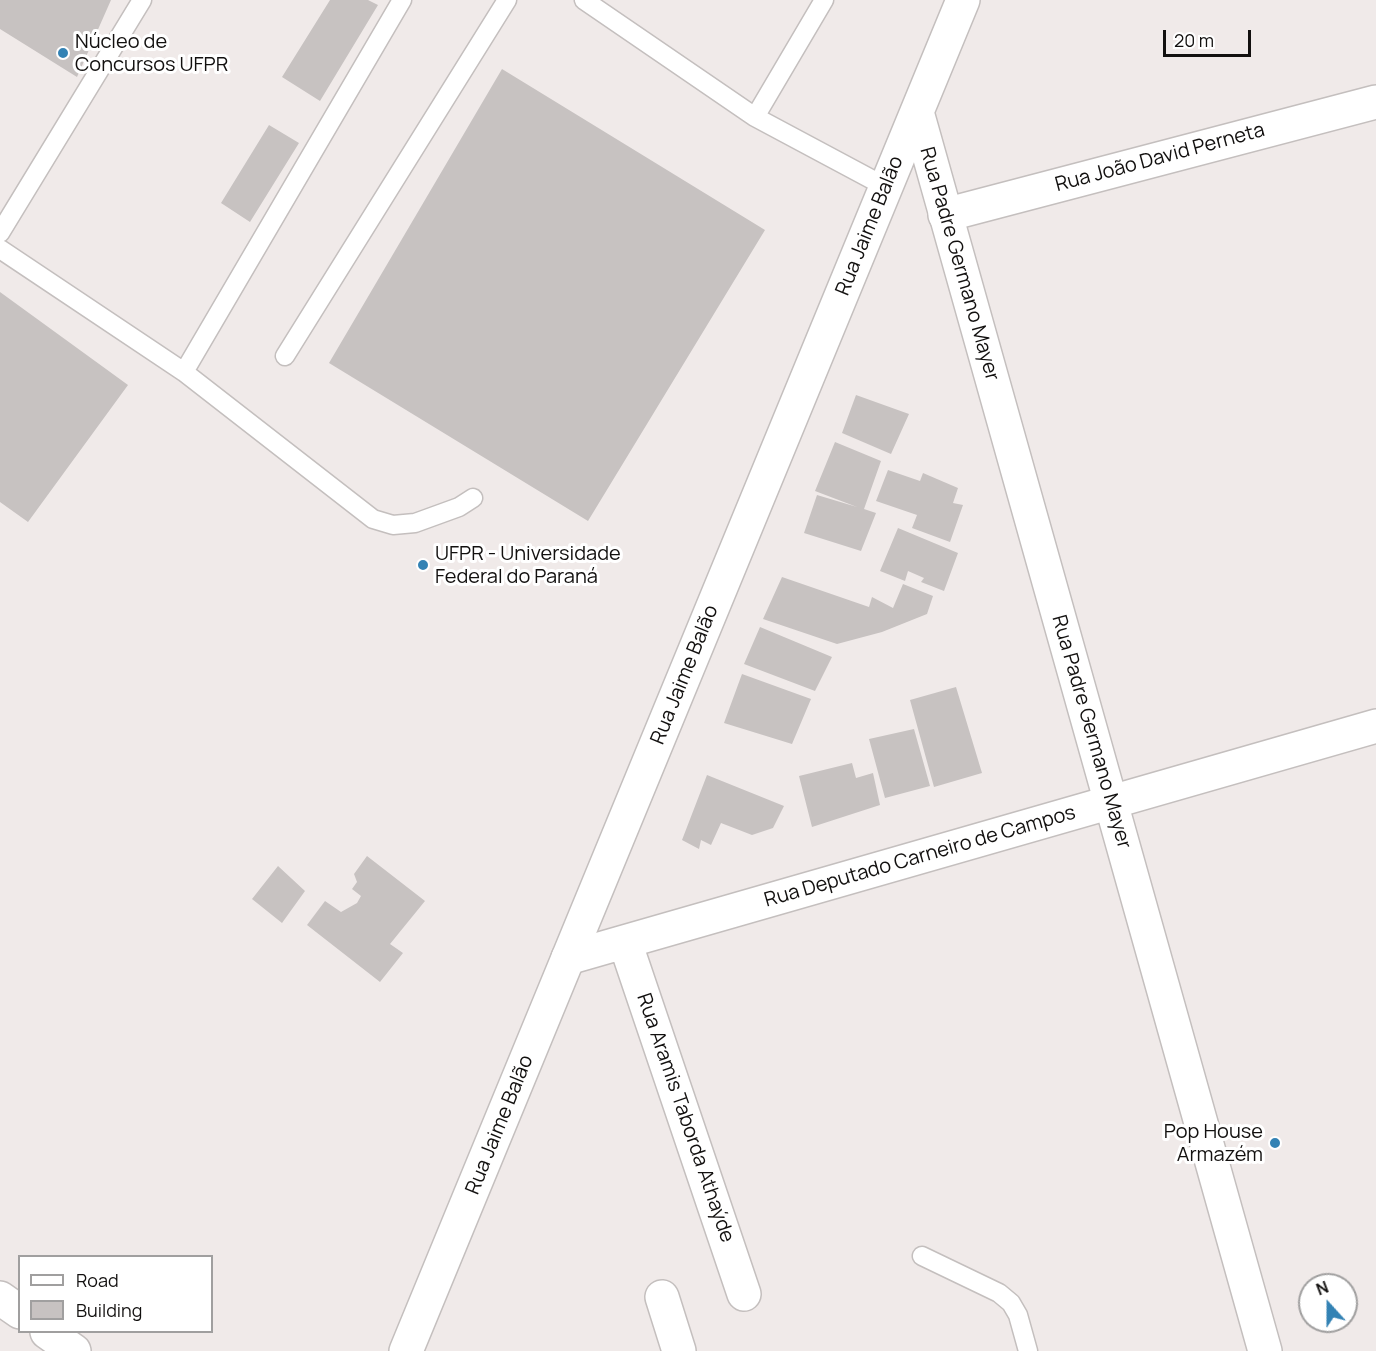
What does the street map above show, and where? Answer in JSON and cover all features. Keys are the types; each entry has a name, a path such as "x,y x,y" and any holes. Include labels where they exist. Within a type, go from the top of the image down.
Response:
{"street":[{"name":"Rua Jaime Balão","path":"406,1351 963,0"},
{"name":"Rua João David Perneta","path":"945,215 1376,102"},
{"name":"Rua Padre Germano Mayer","path":"917,112 1265,1351"},
{"name":"Rua Deputado Carneiro de Campos","path":"568,958 1376,726"},
{"name":"Rua Aramis Taborda Athaýde","path":"626,942 744,1294"},
{"path":"662,1297 680,1351"},
{"path":"0,1298 18,1311"},
{"path":"48,1333 74,1351"}],"lane":[{"path":"0,233 142,0"},
{"path":"184,372 402,0"},
{"path":"285,356 507,0"},
{"path":"584,0 755,117 886,187"},
{"path":"755,117 824,0"},
{"path":"0,249 184,372 373,519 393,525 415,523 459,507 473,498"},
{"path":"922,1256 999,1293 1011,1303 1018,1315 1028,1351"}],"building":[{"name":"Núcleo de Concursos UFPR","path":"0,0 111,0 77,77 0,29"},
{"path":"330,0 368,0 378,5 320,101 282,77"},
{"path":"502,69 765,230 588,521 329,363"},
{"path":"269,125 299,143 250,222 221,203"},
{"path":"0,292 128,385 28,522 0,502"},
{"path":"856,395 909,414 891,454 842,433"},
{"path":"835,442 881,461 864,509 876,513 861,551 804,533 817,495 857,507 815,491"},
{"path":"888,470 920,481 923,473 958,488 953,503 963,505 950,542 912,528 917,515 876,501"},
{"path":"898,528 958,553 944,591 921,582 924,578 908,571 905,581 880,571"},
{"path":"782,577 869,607 872,597 893,608 903,584 933,596 927,614 882,632 837,644 763,619"},
{"path":"760,627 832,657 815,691 744,664"},
{"path":"742,674 811,699 792,744 724,723"},
{"path":"956,687 982,773 934,787 910,700"},
{"path":"914,729 930,786 885,798 869,739"},
{"path":"852,763 856,778 873,773 880,805 812,827 799,776"},
{"path":"707,775 784,806 773,828 752,835 721,823 711,845 701,840 699,849 682,840"},
{"path":"367,856 425,901 390,944 403,953 380,982 307,925 325,901 341,912 357,903 361,896 352,889 357,882 354,874"},
{"path":"278,866 305,891 282,923 252,899"}],"place":[{"name":"Núcleo de Concursos UFPR","path":"63,53"},
{"name":"UFPR - Universidade Federal do Paraná","path":"423,565"},
{"name":"Pop House Armazém","path":"1275,1143"}]}
